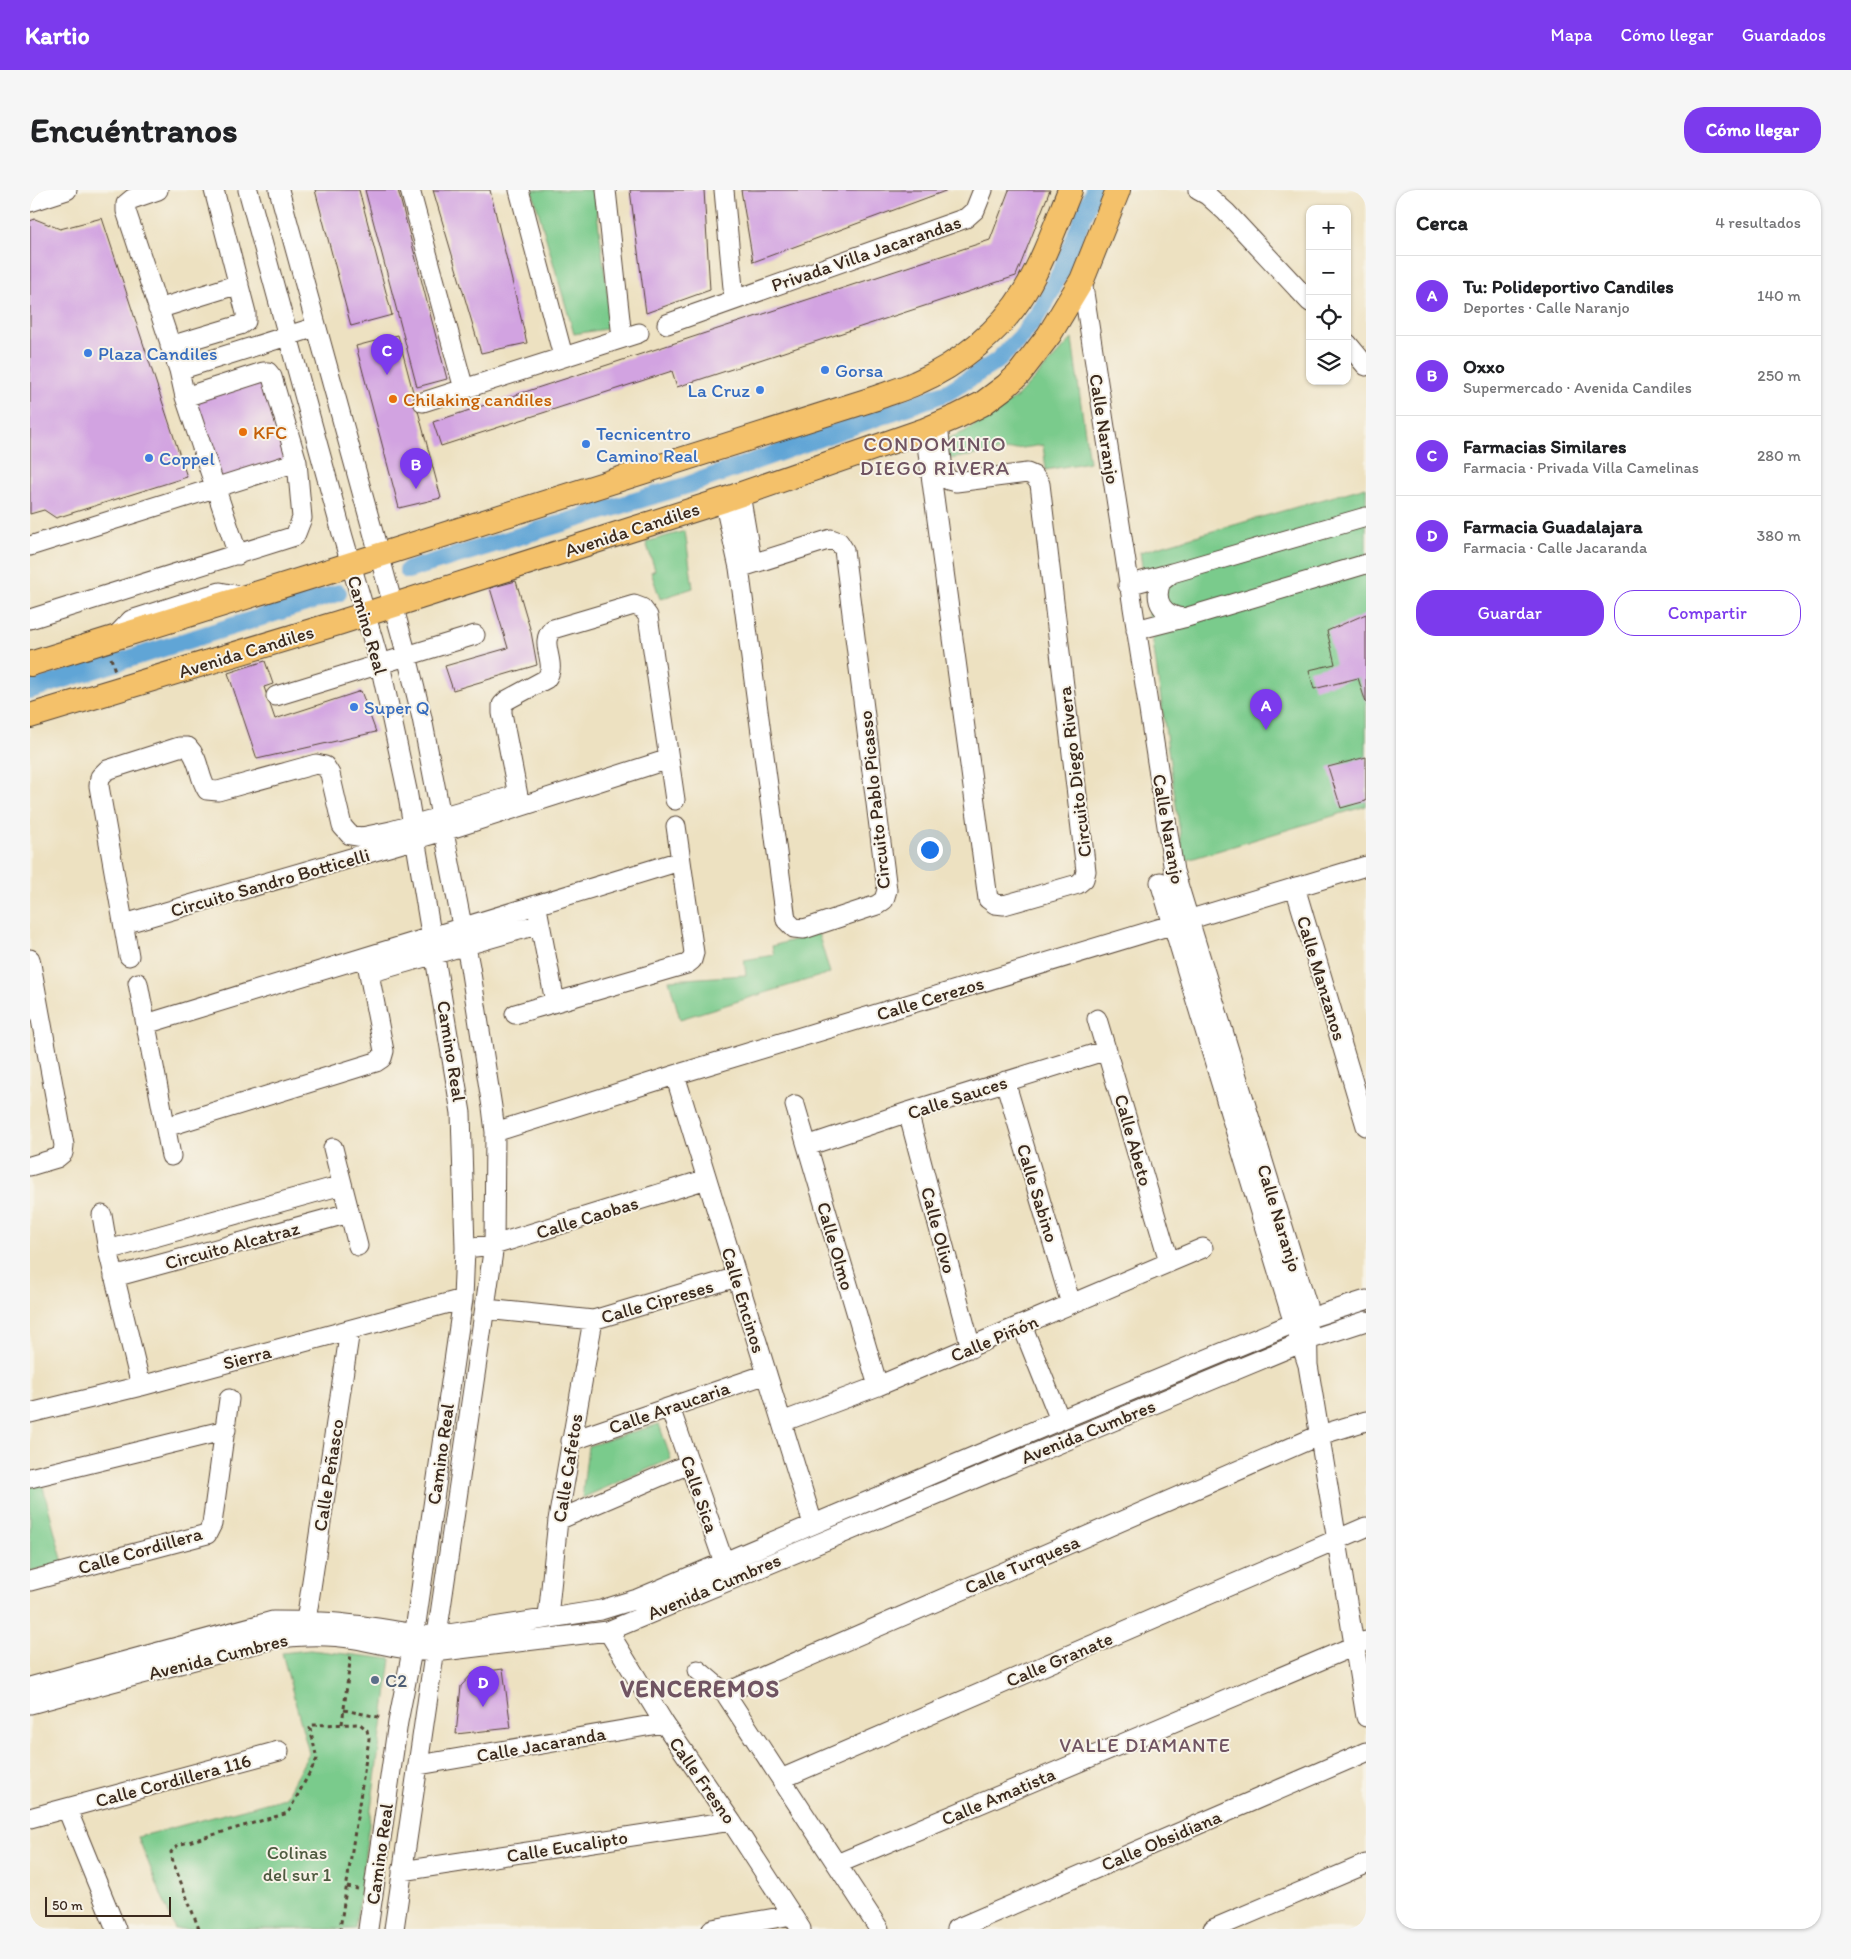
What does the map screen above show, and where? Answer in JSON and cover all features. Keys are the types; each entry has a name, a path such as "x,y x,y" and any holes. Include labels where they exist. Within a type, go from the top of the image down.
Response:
{"main road":[{"path":"37,659 111,645 248,597 867,401 917,383 954,362 978,344 1002,321 1024,292 1040,263 1070,190"},
{"name":"Avenida Candiles","path":"30,716 366,614 732,497 931,427 982,404 1019,374 1049,335 1082,280 1115,198"}],"street":[{"path":"30,202 67,190"},
{"path":"158,190 132,199 126,204 126,211 179,370 185,397 238,554"},
{"path":"170,346 240,325 246,320 239,284 214,190"},
{"name":"Camino Real","path":"248,190 287,336 380,664 415,832 461,1112 465,1248 463,1299 413,1643 398,1722 368,1929"},
{"name":"Camino Real","path":"279,190 407,656 422,718 464,937 495,1132 494,1245 394,1929"},
{"path":"410,190 464,389"},
{"path":"519,190 563,356"},
{"path":"423,402 630,335 606,190"},
{"path":"724,190 734,299"},
{"name":"Privada Villa Jacarandas","path":"667,324 966,218 975,210 983,190"},
{"path":"1115,198 1132,190"},
{"path":"1198,190 1207,195 1226,212 1306,298"},
{"name":"Calle Naranjo","path":"1082,280 1174,871 1180,922"},
{"path":"158,309 239,284"},
{"path":"179,370 316,327"},
{"path":"1351,348 1366,366"},
{"path":"30,619 295,536 302,518 297,462 272,377 268,372 185,397"},
{"name":"Circuito Diego Rivera","path":"931,427 948,480 956,482 1027,474 1034,476 1040,484 1086,871 1084,878 1078,884 1004,905 995,904 988,899 931,427"},
{"path":"30,546 297,462"},
{"name":"Circuito Pablo Picasso","path":"732,497 746,566 786,920 794,928 804,929 878,905 884,900 887,890 844,550 839,542 831,538 746,566"},
{"path":"1128,585 1366,516"},
{"path":"1136,630 1184,618 1366,564"},
{"path":"1172,573 1161,582 1158,600 1168,614 1184,618"},
{"path":"519,801 502,714 502,705 507,700 546,679 549,675 551,670 546,641 547,634 553,629 634,605 642,608 648,616 675,800"},
{"path":"276,696 475,635"},
{"name":"Circuito Sandro Botticelli","path":"129,956 99,786 100,777 107,770 179,746 188,747 195,754 202,782 207,790 218,791 316,764 325,766 330,774 342,826 350,836 362,837 415,832"},
{"path":"415,832 669,759"},
{"path":"515,1014 687,964 692,960 694,953 676,826"},
{"name":"Circuito Sandro Botticelli","path":"124,924 415,832"},
{"path":"464,937 536,905 680,860"},
{"name":"Calle Cerezos","path":"495,1132 675,1075 1366,866"},
{"name":"Calle Naranjo","path":"1160,882 1180,922 1301,1321 1337,1540 1360,1644 1366,1717"},
{"name":"Calle Manzanos","path":"1295,887 1366,1126"},
{"path":"536,905 555,1002"},
{"path":"146,1024 464,937 540,924"},
{"path":"30,959 64,1144 63,1153 57,1158 30,1166"},
{"path":"166,1127 376,1062 382,1058 384,1051 367,965"},
{"path":"138,983 171,1156"},
{"name":"Calle Abeto","path":"1097,1019 1169,1261"},
{"name":"Calle Sauces","path":"807,1146 908,1112 1107,1050"},
{"name":"Calle Encinos","path":"675,1075 813,1524"},
{"name":"Calle Sabino","path":"1005,1081 1071,1304"},
{"name":"Calle Olmo","path":"795,1105 878,1386"},
{"name":"Calle Olivo","path":"908,1112 971,1348"},
{"path":"333,1148 358,1246"},
{"name":"Calle Caobas","path":"465,1248 494,1245 708,1180"},
{"name":"Circuito Alcatraz","path":"108,1250 342,1185"},
{"name":"Circuito Alcatraz","path":"114,1277 349,1213"},
{"path":"102,1215 114,1277 141,1386"},
{"name":"Calle Piñón","path":"782,1422 971,1348 1169,1261 1203,1248"},
{"name":"Calle Cipreses","path":"486,1308 593,1320 738,1277"},
{"name":"Sierra","path":"30,1413 141,1386 463,1299"},
{"name":"Avenida Cumbres","path":"436,1644 548,1617 601,1610 637,1598 1301,1321 1366,1300"},
{"name":"Calle Cafetos","path":"548,1617 558,1520 593,1320"},
{"name":"Avenida Cumbres","path":"32,1692 274,1639 306,1635 436,1644 608,1630 1304,1342 1366,1321"},
{"path":"1022,1325 1060,1420"},
{"name":"Calle Peñasco","path":"306,1621 350,1330"},
{"name":"Calle Araucaria","path":"571,1440 767,1374"},
{"name":"Calle Cordillera","path":"30,1581 207,1534 212,1524 229,1399"},
{"name":"Calle Sica","path":"670,1408 723,1562 731,1579"},
{"name":"Calle Turquesa","path":"725,1693 1320,1435 1366,1421"},
{"path":"30,1478 226,1430"},
{"path":"558,1520 689,1464"},
{"name":"Calle Granate","path":"781,1779 1366,1527"},
{"name":"Avenida Cumbres","path":"32,1692 273,1621 354,1624 413,1643"},
{"name":"Calle Fresno","path":"608,1630 664,1723 731,1820 796,1922"},
{"name":"Calle Amatista","path":"837,1864 1360,1644"},
{"path":"698,1670 725,1693 879,1929"},
{"name":"Calle Jacaranda","path":"419,1765 664,1723"},
{"name":"Calle Cordillera 116","path":"30,1818 279,1751"},
{"name":"Calle Obsidiana","path":"956,1929 1366,1752"},
{"path":"67,1808 116,1929"},
{"name":"Calle Eucalipto","path":"402,1871 731,1820"},
{"path":"1213,1929 1366,1864"},
{"path":"712,1929 796,1922"}],"path":[{"path":"111,645 117,678"},
{"path":"342,1724 354,1638"},
{"path":"344,1710 398,1722"},
{"path":"199,1929 173,1862 171,1852 178,1845 288,1813 317,1759 310,1728 316,1723 360,1724 367,1730 369,1739 340,1929"}],"green space":[{"path":"532,190 594,190 612,328 574,334"},
{"path":"1072,339 1089,462 1046,470 1043,445 948,459 944,440 964,432 1017,397"},
{"path":"1366,487 1366,806 1184,861 1140,552"},
{"path":"685,531 693,588 660,599 651,572 655,570 646,542"},
{"path":"818,933 830,973 680,1019 669,980 746,975 744,960 774,955 772,946"},
{"path":"659,1424 671,1459 582,1498 588,1446"},
{"path":"42,1483 63,1563 30,1571 30,1486"},
{"name":"Colinas del sur 1","path":"310,1650 391,1659 355,1929 175,1929 138,1837 285,1798 309,1753 282,1653"}],"building":[{"path":"315,190 359,190 392,315 351,326"},
{"path":"365,190 398,190 447,379 417,387"},
{"path":"433,190 490,190 527,343 481,353"},
{"path":"630,190 704,190 710,290 646,313"},
{"path":"741,190 948,190 753,262"},
{"path":"1009,190 1050,190 1016,276 677,387 672,371 441,446 433,422 990,240"},
{"name":"Plaza Candiles","path":"102,218 187,477 56,518 44,510 30,514 30,221 35,219 60,229"},
{"path":"398,335 441,498 399,508 356,346"},
{"name":"KFC","path":"267,378 290,463 218,482 195,400"},
{"path":"516,581 531,632 537,665 453,690 445,666 508,648 490,588"},
{"path":"1366,614 1366,703 1358,678 1314,689 1309,670 1335,664 1327,631"},
{"path":"265,661 273,684 264,687 275,719 361,691 376,732 257,759 228,673"},
{"path":"1366,757 1366,801 1341,808 1328,767"},
{"path":"503,1669 511,1728 456,1734 461,1686 473,1673"}],"waterway":[{"path":"408,570 688,485 948,392 997,361 1021,337 1043,307 1062,269 1094,190"},
{"path":"30,690 338,593"}],"place":[{"name":"Plaza Candiles","path":"88,353"},
{"name":"Gorsa","path":"825,370"},
{"name":"Farmacias Similares","path":"387,375"},
{"name":"La Cruz","path":"760,390"},
{"name":"Chilaking candiles","path":"393,399"},
{"name":"KFC","path":"243,432"},
{"name":"Tecnicentro Camino Real","path":"586,444"},
{"name":"Coppel","path":"149,458"},
{"name":"Oxxo","path":"416,489"},
{"name":"Super Q","path":"354,707"},
{"name":"Tu: Polideportivo Candiles","path":"1266,730"},
{"name":"C2","path":"375,1680"},
{"name":"Farmacia Guadalajara","path":"483,1707"}],"district":[{"name":"CONDOMINIO DIEGO RIVERA","path":"935,456"},
{"name":"VENCEREMOS","path":"700,1689"},
{"name":"VALLE DIAMANTE","path":"1145,1745"}]}
